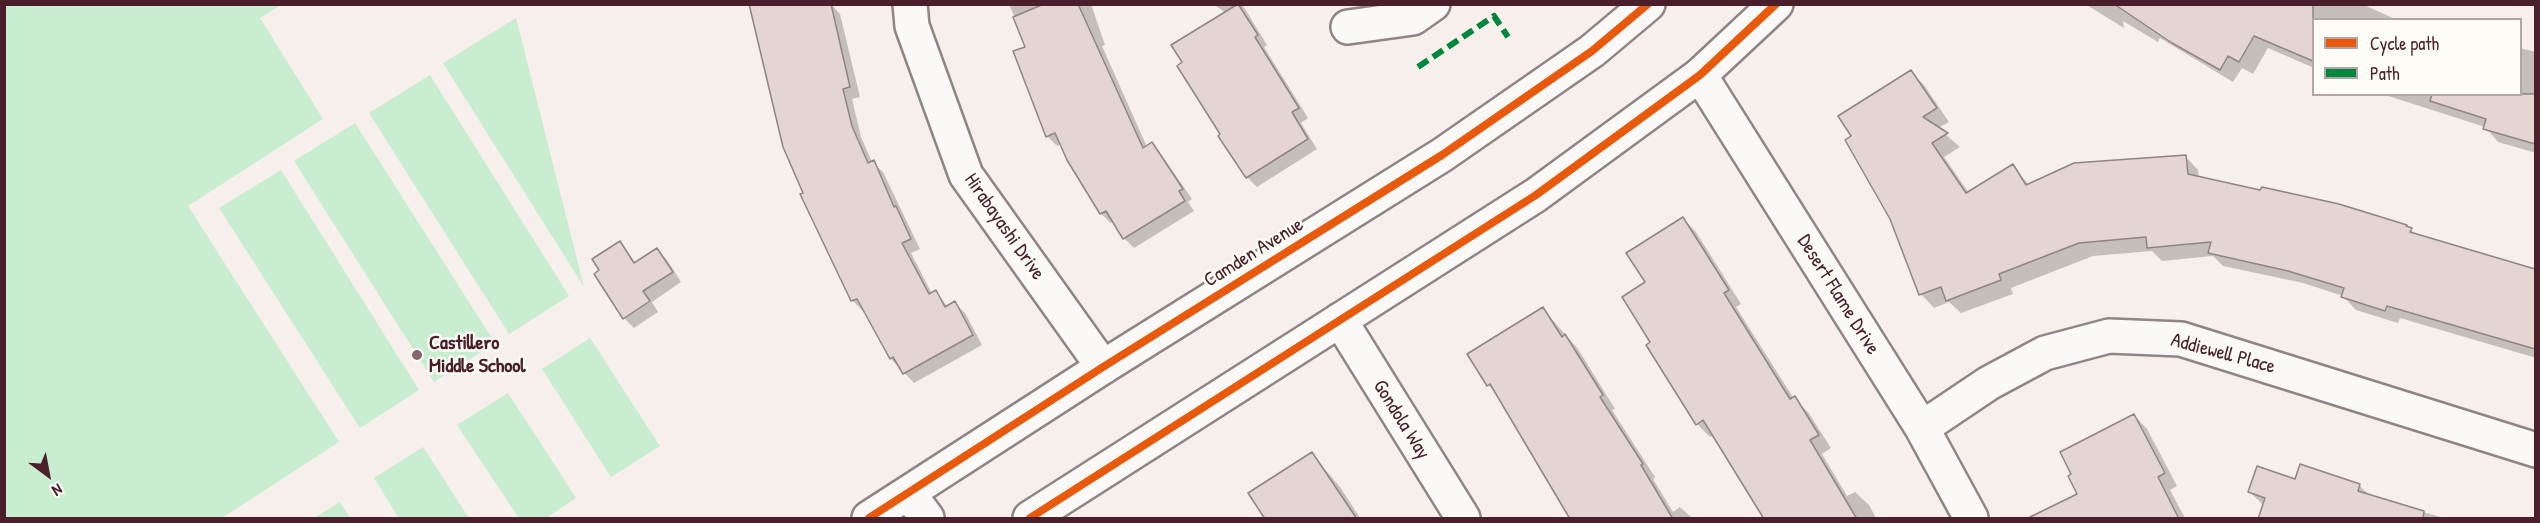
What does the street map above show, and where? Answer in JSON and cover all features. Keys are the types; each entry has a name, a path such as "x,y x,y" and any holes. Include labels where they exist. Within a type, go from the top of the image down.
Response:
{"street":[{"name":"Hirabayashi Drive","path":"910,4 912,26 966,175 1103,367"},
{"path":"1348,27 1413,18 1433,4"},
{"name":"Camden Avenue","path":"869,519 918,506 1103,367 1442,155 1593,51 1648,4"},
{"path":"1030,519 1536,195 1700,75 1776,4"},
{"name":"Desert Flame Drive","path":"1700,75 1922,428 1971,519"},
{"name":"Gondola Way","path":"1340,320 1463,519"},
{"name":"Addiewell Place","path":"1922,428 1989,383 2045,353 2109,336 2181,339 2535,450"}],"green space":[{"path":"4,5 281,5 260,18 323,119 188,206 339,442 222,518 5,518"},
{"path":"516,18 584,287 443,63"},
{"path":"430,75 569,296 509,334 369,113"},
{"path":"355,123 495,343 434,382 294,161"},
{"path":"281,170 419,390 360,428 219,208"},
{"path":"590,338 660,446 611,477 542,369"},
{"path":"508,393 576,498 546,518 519,518 457,425"},
{"path":"423,447 469,518 399,518 374,478"},
{"path":"340,502 350,518 314,518"}],"building":[{"path":"749,4 831,4 850,87 843,89 852,126 868,163 874,160 894,207 896,206 911,239 902,243 929,294 936,290 945,307 955,301 973,335 903,374 893,357 890,359 857,299 851,301 800,194 803,193 783,147"},
{"path":"1044,4 1078,4 1143,148 1152,142 1183,189 1179,191 1185,201 1123,239 1106,211 1100,214 1067,160 1055,133 1046,137 1013,51 1025,47 1013,17"},
{"path":"1238,4 1258,35 1255,37 1299,108 1292,112 1308,139 1246,178 1218,136 1220,134 1177,66 1182,62 1171,45"},
{"path":"2114,4 2313,4 2312,61 2254,36 2239,62 2228,56 2220,70 2172,43"},
{"path":"1911,70 1937,108 1923,117 1948,133 1932,143 1966,193 2013,164 2026,185 2074,163 2186,155 2188,174 2339,204 2407,225 2412,228 2410,232 2535,269 2535,349 2387,306 2385,311 2341,297 2344,288 2288,271 2208,253 2211,242 2147,248 2146,237 2079,243 1999,274 2001,280 1946,301 1941,287 1919,295 1890,219 1845,140 1851,136 1838,116"},
{"path":"2535,94 2535,144 2483,129 2486,119 2430,101 2431,96"},
{"path":"1683,217 1729,290 1724,293 1790,399 1795,396 1819,435 1810,440 1857,519 1764,519 1703,420 1696,425 1646,345 1650,342 1622,297 1645,282 1626,253"},
{"path":"620,241 634,263 657,248 673,272 643,291 650,301 623,319 594,274 599,270 592,259"},
{"path":"1543,307 1562,337 1565,334 1603,395 1600,397 1643,464 1641,465 1673,519 1570,519 1490,384 1487,386 1467,354"},
{"path":"2134,414 2165,473 2158,477 2179,519 2026,519 2077,494 2068,476 2071,474 2060,452"},
{"path":"1312,452 1357,519 1265,519 1248,493"},
{"path":"2300,464 2360,484 2358,491 2424,511 2423,519 2258,519 2265,498 2248,492 2257,466 2295,479"}],"marked path":[{"path":"1418,67 1494,16 1508,37"}],"cycle path":[{"path":"869,518 1103,367 1442,155 1592,51 1648,4"},
{"path":"1030,518 1536,195 1700,75 1776,4"}],"place":[{"name":"Castillero Middle School","path":"417,355"}]}
